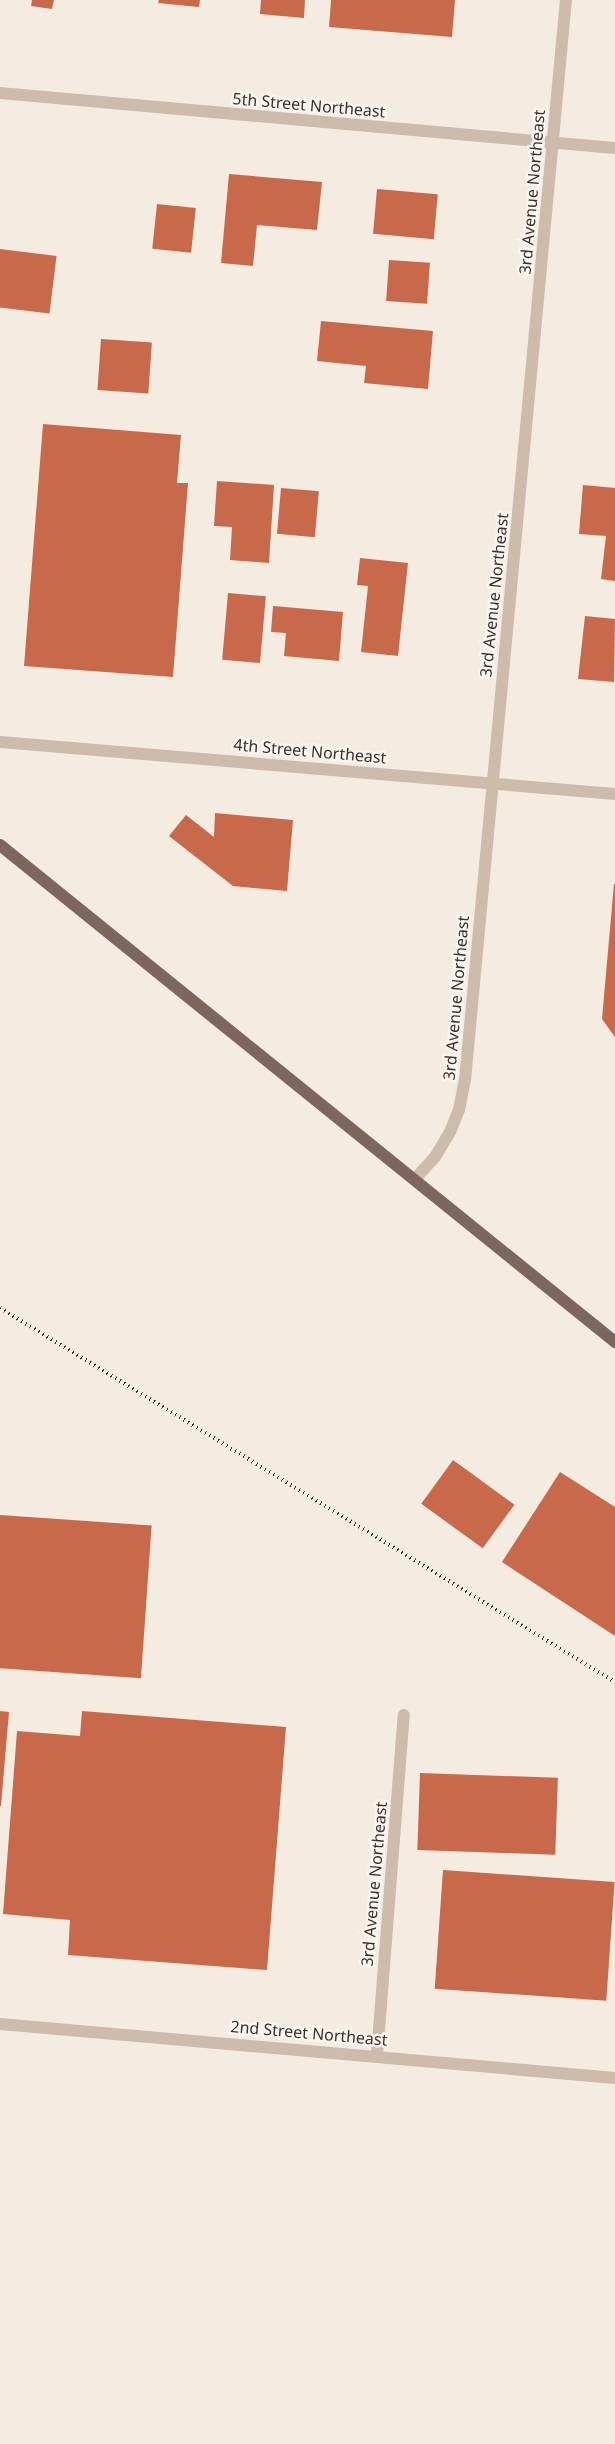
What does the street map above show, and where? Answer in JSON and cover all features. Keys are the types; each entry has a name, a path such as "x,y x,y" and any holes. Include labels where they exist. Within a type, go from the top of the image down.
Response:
{"main road":[{"path":"0,845 615,1342"}],"street":[{"name":"3rd Avenue Northeast","path":"415,1180 435,1157 450,1132 459,1110 465,1080 566,0"},
{"name":"5th Street Northeast","path":"0,93 615,148"},
{"name":"4th Street Northeast","path":"1,742 615,794"},
{"name":"3rd Avenue Northeast","path":"377,2055 404,1715"},
{"name":"2nd Street Northeast","path":"0,2024 377,2055 615,2078"}],"building":[{"path":"32,0 54,0 52,9 31,6"},
{"path":"159,0 200,0 199,7 158,3"},
{"path":"261,0 305,0 304,18 260,14"},
{"path":"331,0 455,0 452,37 329,27"},
{"path":"229,174 322,182 317,230 257,225 253,266 221,263"},
{"path":"377,189 438,194 434,239 373,234"},
{"path":"157,204 196,208 191,253 152,249"},
{"path":"0,249 57,256 50,314 0,307"},
{"path":"389,260 430,263 427,304 386,301"},
{"path":"321,321 433,331 428,389 364,383 366,366 317,361"},
{"path":"101,339 152,343 148,393 97,390"},
{"path":"43,424 181,435 177,483 188,483 173,677 24,666"},
{"path":"217,481 274,485 269,563 230,560 232,527 214,526"},
{"path":"583,485 615,488 615,581 601,579 606,536 579,534"},
{"path":"281,488 319,491 315,537 277,534"},
{"path":"360,558 408,563 398,656 361,652 368,586 357,585"},
{"path":"228,593 266,596 260,663 222,660"},
{"path":"273,606 343,612 339,661 284,656 286,633 271,632"},
{"path":"585,616 615,619 614,682 578,679"},
{"path":"215,813 293,820 287,891 233,886 169,836 186,815 214,837"},
{"path":"615,884 615,1037 602,1019"},
{"path":"453,1460 514,1505 483,1548 421,1504"},
{"path":"560,1472 615,1507 615,1636 502,1562"},
{"path":"0,1515 152,1526 141,1678 0,1668"},
{"path":"0,1711 9,1712 1,1806 0,1806"},
{"path":"82,1711 286,1727 267,1970 68,1955 70,1920 3,1914 17,1731 80,1736"},
{"path":"420,1773 558,1778 555,1855 417,1850"},
{"path":"443,1870 615,1882 606,2001 435,1989"}],"railway":[{"path":"0,1308 615,1682"}]}
